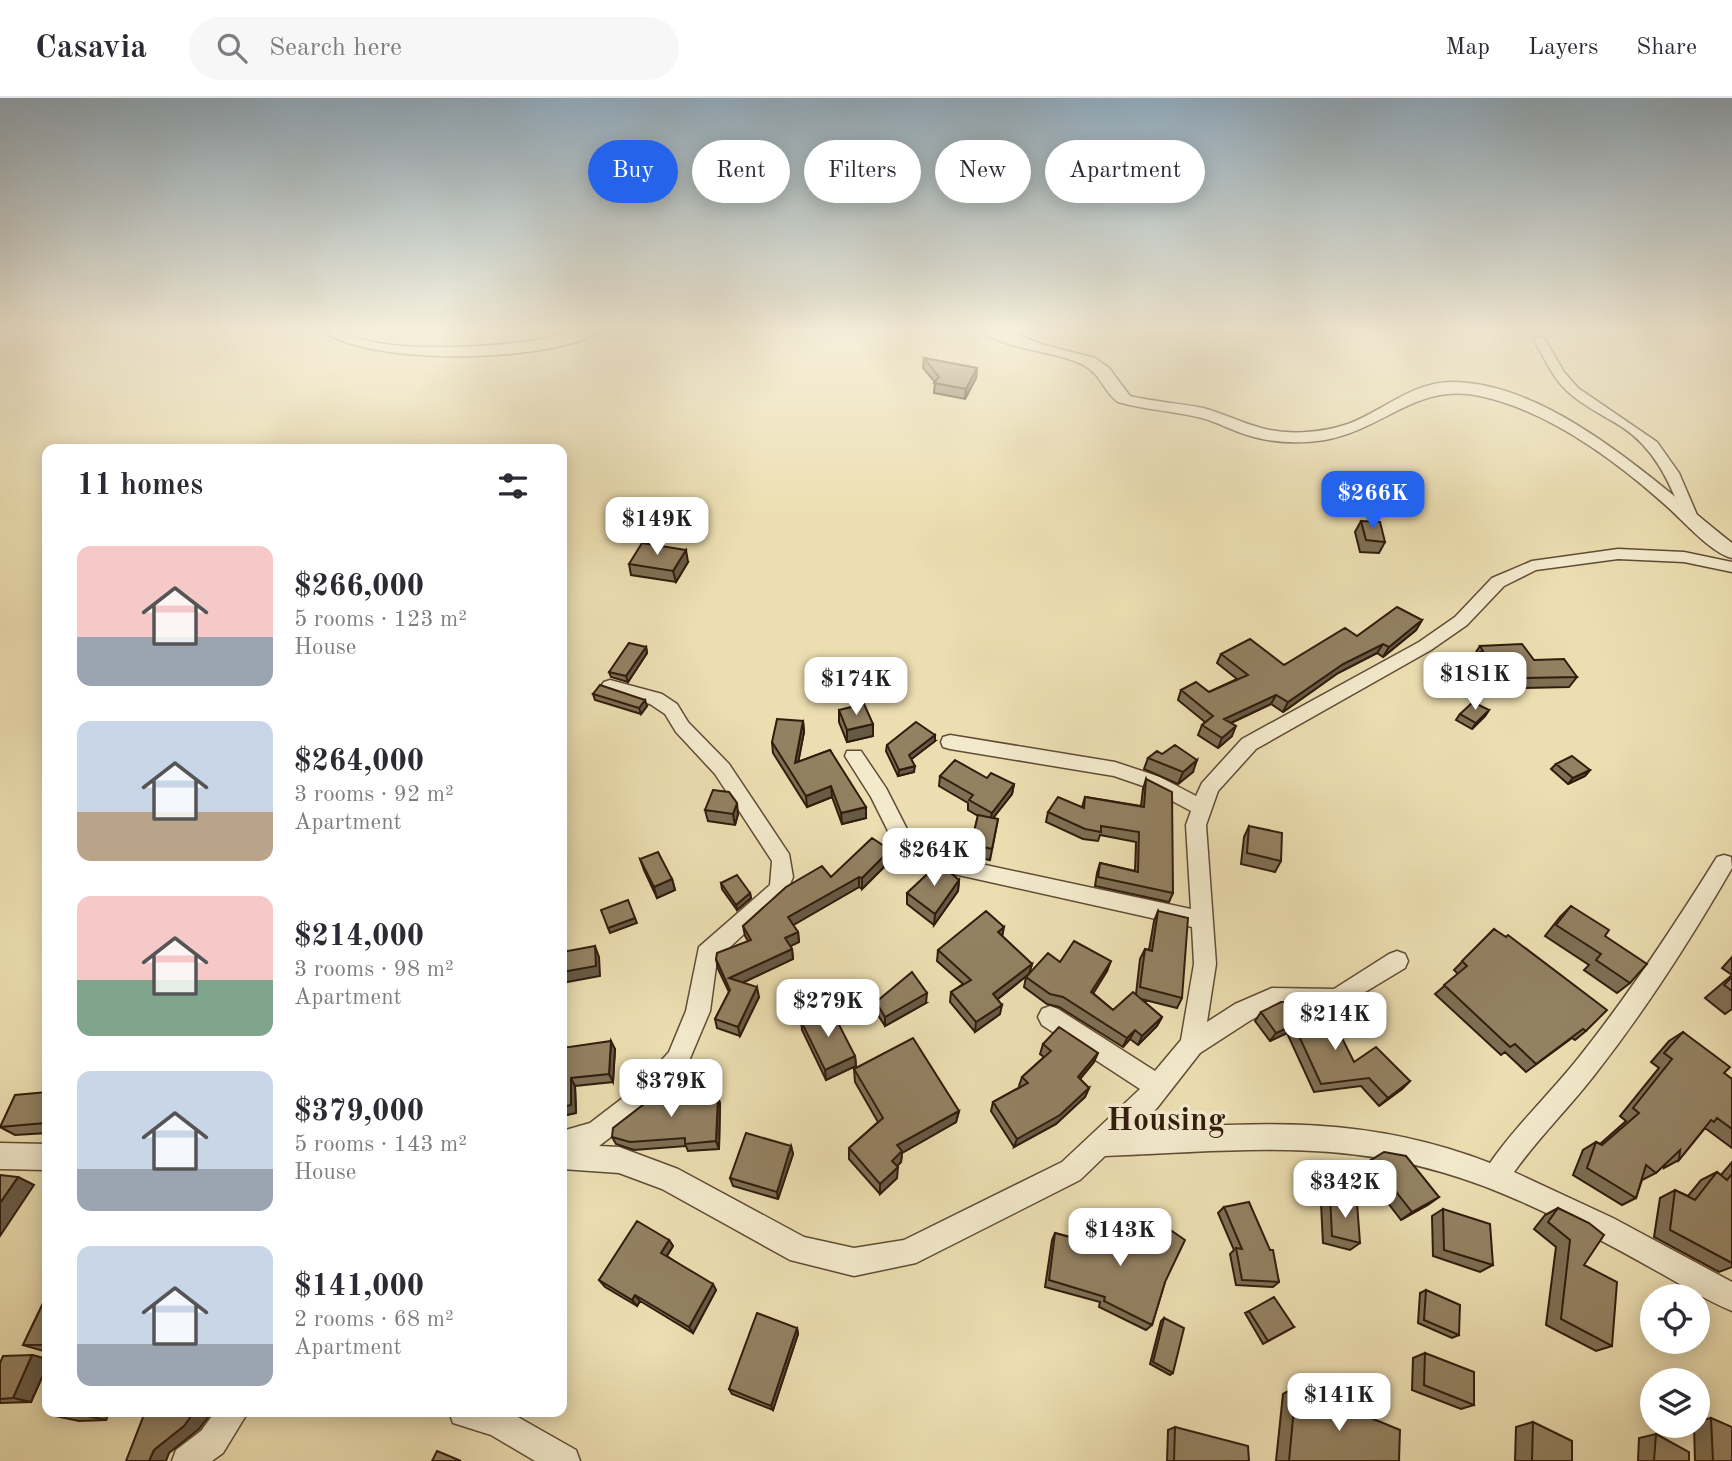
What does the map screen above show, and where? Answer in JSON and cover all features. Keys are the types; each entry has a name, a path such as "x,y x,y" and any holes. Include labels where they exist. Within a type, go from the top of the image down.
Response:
{"street":[{"path":"1115,391 1124,399 1214,416 1278,437 1329,434 1353,428 1385,415 1421,391"},
{"path":"1474,391 1534,410 1586,438 1637,473 1690,515 1710,537 1732,552"},
{"path":"1573,391 1626,424 1653,446 1669,467 1690,515"},
{"path":"1192,1045 1205,964 1200,920 1196,825 1200,807 1209,788 1249,744 1425,646 1461,621 1498,582 1532,566 1574,558 1618,554 1684,557 1732,567"},
{"path":"567,1143 597,1134 646,1095 678,1060 698,1011 707,954 778,890 783,877 782,860 722,769 682,727 671,709 656,699 610,686"},
{"path":"950,743 1115,769 1153,782 1200,807"},
{"path":"854,756 879,793 902,841 934,862 1200,920"},
{"path":"1495,1178 1525,1135 1587,1066 1664,962 1724,863"},
{"path":"567,1156 619,1160 670,1178 800,1250 854,1262 906,1253 1071,1171 1148,1099 1192,1045 1243,1012 1272,998 1337,999 1397,961"},
{"path":"1050,1017 1157,1086"},
{"path":"1098,1144 1270,1136 1372,1142 1420,1152 1495,1178 1651,1253 1732,1297"},
{"path":"0,1156 42,1157"},
{"path":"187,1461 212,1442 230,1417"},
{"path":"480,1417 497,1422 565,1461"}],"building":[{"path":"1361,521 1380,522 1385,542 1366,540"},
{"path":"642,543 686,550 673,571 629,564"},
{"path":"1397,607 1422,620 1389,647 1383,644 1343,664 1288,702 1276,695 1224,719 1236,726 1222,738 1202,725 1213,716 1181,690 1196,682 1209,692 1248,675 1221,654 1250,639 1284,665 1345,628 1357,636"},
{"path":"629,643 646,647 626,676 609,672"},
{"path":"1522,644 1534,660 1564,659 1577,677 1478,679 1457,663 1483,651 1480,646"},
{"path":"600,685 645,700 639,708 593,694"},
{"path":"1473,702 1489,710 1476,723 1460,714"},
{"path":"864,704 873,724 847,730 839,710"},
{"path":"777,719 803,721 795,763 830,750 866,807 841,813 831,786 806,796 772,742"},
{"path":"916,722 935,735 909,755 915,766 899,770 887,745"},
{"path":"1175,745 1197,760 1183,772 1148,758 1157,751 1162,754"},
{"path":"1572,756 1590,770 1573,778 1556,764"},
{"path":"955,760 987,778 991,773 1014,784 992,813 969,800 973,795 940,776"},
{"path":"1146,779 1172,792 1173,893 1098,877 1100,863 1138,872 1139,832 1101,826 1101,832 1085,829 1048,812 1058,797 1084,808 1085,797 1144,807"},
{"path":"713,790 729,792 737,803 733,814 705,810"},
{"path":"978,815 998,819 992,849 971,844"},
{"path":"1249,826 1282,833 1281,861 1247,853"},
{"path":"872,838 890,850 862,878 859,877 788,917 798,932 785,938 792,949 729,978 757,987 738,1027 715,1019 730,990 716,959 717,953 751,940 743,926 786,887 822,866 831,877"},
{"path":"658,852 672,879 654,887 640,859"},
{"path":"939,863 959,880 935,914 907,893"},
{"path":"737,875 750,893 736,905 721,883"},
{"path":"628,900 635,918 608,928 601,910"},
{"path":"1571,906 1609,930 1605,936 1647,964 1630,983 1596,960 1601,954 1556,925"},
{"path":"986,911 1004,927 998,932 1032,964 993,994 1002,1005 976,1022 951,992 971,980 938,950"},
{"path":"1158,911 1188,918 1182,998 1140,987 1145,949 1152,951"},
{"path":"1494,929 1506,937 1508,935 1607,1010 1586,1031 1583,1029 1536,1064 1515,1044 1510,1047 1444,985 1467,966 1462,961"},
{"path":"1074,941 1111,961 1091,992 1113,1010 1133,992 1162,1017 1142,1036 1135,1030 1127,1038 1063,997 1050,994 1026,977 1048,953 1060,962"},
{"path":"595,946 596,966 567,971 567,951"},
{"path":"912,972 927,993 885,1017 876,1002"},
{"path":"1732,977 1732,991 1724,985"},
{"path":"1281,1002 1298,1002 1323,1034 1339,1032 1354,1062 1376,1047 1410,1081 1388,1098 1369,1078 1321,1084 1294,1025 1276,1033 1261,1012"},
{"path":"830,1007 855,1056 825,1070 801,1021"},
{"path":"1059,1027 1098,1053 1078,1077 1089,1088 1060,1115 1017,1139 993,1102 1028,1083 1022,1077 1051,1051 1043,1044"},
{"path":"1683,1032 1730,1067 1724,1073 1732,1079 1732,1129 1717,1118 1714,1122 1711,1120 1679,1160 1680,1150 1656,1173 1646,1165 1636,1198 1587,1168 1596,1142 1602,1145 1639,1113 1633,1108 1672,1059 1664,1053"},
{"path":"913,1038 959,1111 897,1145 902,1151 892,1161 898,1167 880,1184 849,1148 883,1118 854,1069"},
{"path":"611,1041 609,1074 571,1078 571,1105 567,1106 567,1047"},
{"path":"677,1081 676,1099 718,1096 716,1141 685,1144 685,1138 630,1142 612,1137 613,1128 653,1097 667,1082"},
{"path":"42,1092 42,1123 0,1127 15,1095"},
{"path":"746,1133 791,1146 777,1192 730,1178"},
{"path":"1384,1152 1406,1156 1439,1197 1412,1212 1371,1160"},
{"path":"1717,1172 1727,1180 1732,1174 1732,1263 1670,1230 1675,1190 1695,1200"},
{"path":"0,1175 18,1177 0,1203"},
{"path":"1330,1196 1357,1203 1360,1243 1332,1236"},
{"path":"1249,1202 1270,1250 1273,1250 1279,1282 1242,1280 1236,1248 1242,1249 1224,1207"},
{"path":"1558,1208 1589,1223 1604,1235 1584,1265 1617,1282 1612,1346 1561,1319 1570,1240 1548,1222"},
{"path":"1443,1209 1490,1224 1493,1265 1444,1250"},
{"path":"1156,1220 1185,1240 1165,1282 1152,1325 1104,1301 1105,1297 1049,1280 1055,1233 1120,1251 1135,1222 1150,1232"},
{"path":"637,1221 669,1240 661,1253 713,1284 689,1327 635,1295 632,1300 599,1280"},
{"path":"1426,1290 1460,1305 1459,1335 1424,1320"},
{"path":"1274,1297 1294,1327 1268,1341 1249,1311"},
{"path":"42,1305 42,1345 23,1345"},
{"path":"757,1313 797,1328 771,1406 729,1389"},
{"path":"1164,1318 1184,1328 1173,1373 1153,1362"},
{"path":"1425,1353 1474,1372 1474,1405 1424,1385"},
{"path":"32,1355 13,1398 0,1399 0,1363 3,1356"},
{"path":"1296,1387 1400,1430 1399,1461 1289,1461"},
{"path":"143,1417 190,1417 184,1426 154,1450 149,1461 126,1461"},
{"path":"1711,1418 1732,1427 1732,1461 1713,1461"},
{"path":"1533,1422 1572,1441 1572,1461 1532,1461"},
{"path":"1175,1427 1248,1446 1249,1461 1174,1461"},
{"path":"1656,1438 1663,1438 1689,1452 1689,1461 1654,1461"},
{"path":"437,1451 461,1461 432,1461"}],"district":[{"name":"Housing","path":"1166,1119"}]}
